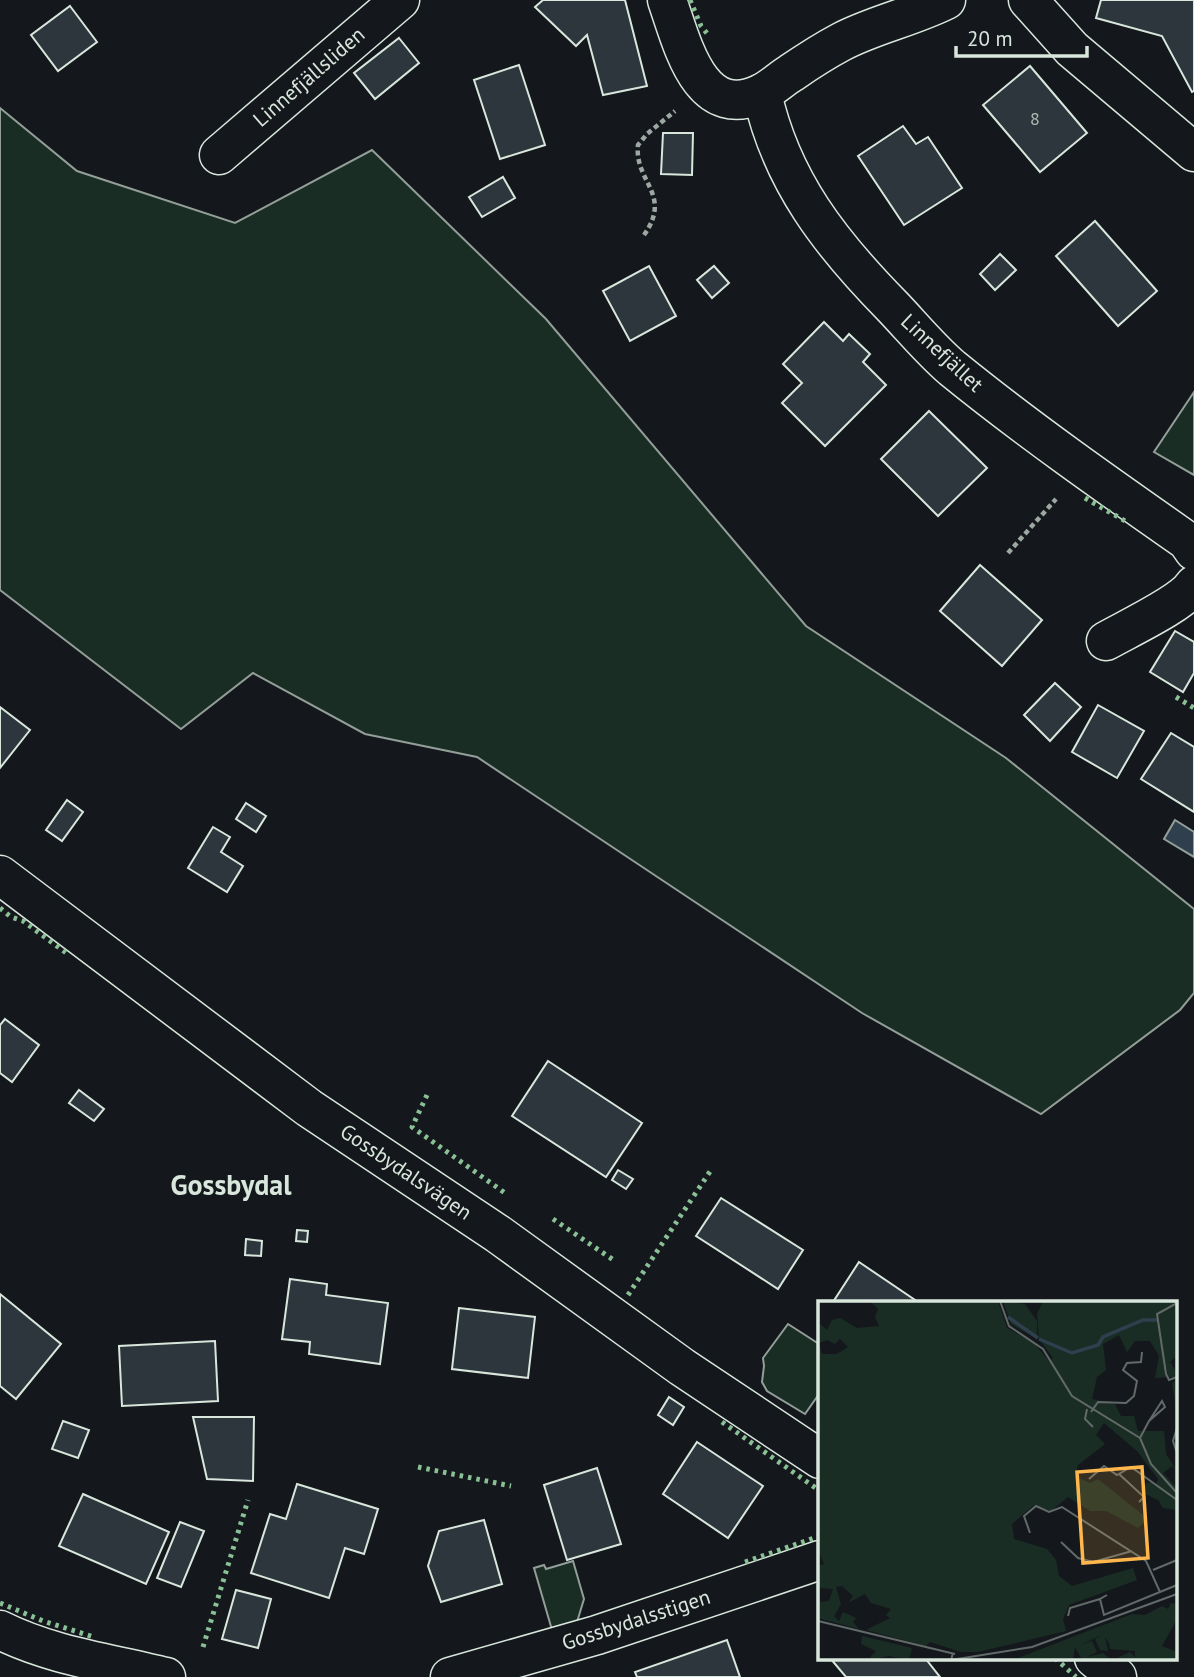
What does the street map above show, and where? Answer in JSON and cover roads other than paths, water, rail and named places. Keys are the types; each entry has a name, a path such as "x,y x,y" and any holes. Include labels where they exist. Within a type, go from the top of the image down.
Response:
{"street":[{"name":"Linnefjällsliden","path":"219,155 400,0"},
{"path":"667,0 689,63 712,93 739,102 762,93 843,41 946,0"},
{"path":"1028,0 1072,48 1194,152"},
{"name":"Linnefjället","path":"762,93 769,128 804,199 855,268 952,367 1078,465 1187,541 1194,551"},
{"path":"1106,641 1169,605 1191,590 1194,584"},
{"name":"Gossbydalsvägen","path":"0,875 309,1108 498,1234 682,1367 818,1457"},
{"name":"Gossbydalsstigen","path":"450,1677 597,1635 818,1561"},
{"path":"0,1630 18,1639 68,1655 166,1677"},
{"path":"1096,1660 1117,1677"}],"water":[{"path":"1175,820 1194,832 1194,857 1164,839"}],"district":[{"name":"Gossbydal","path":"231,1185"}]}
